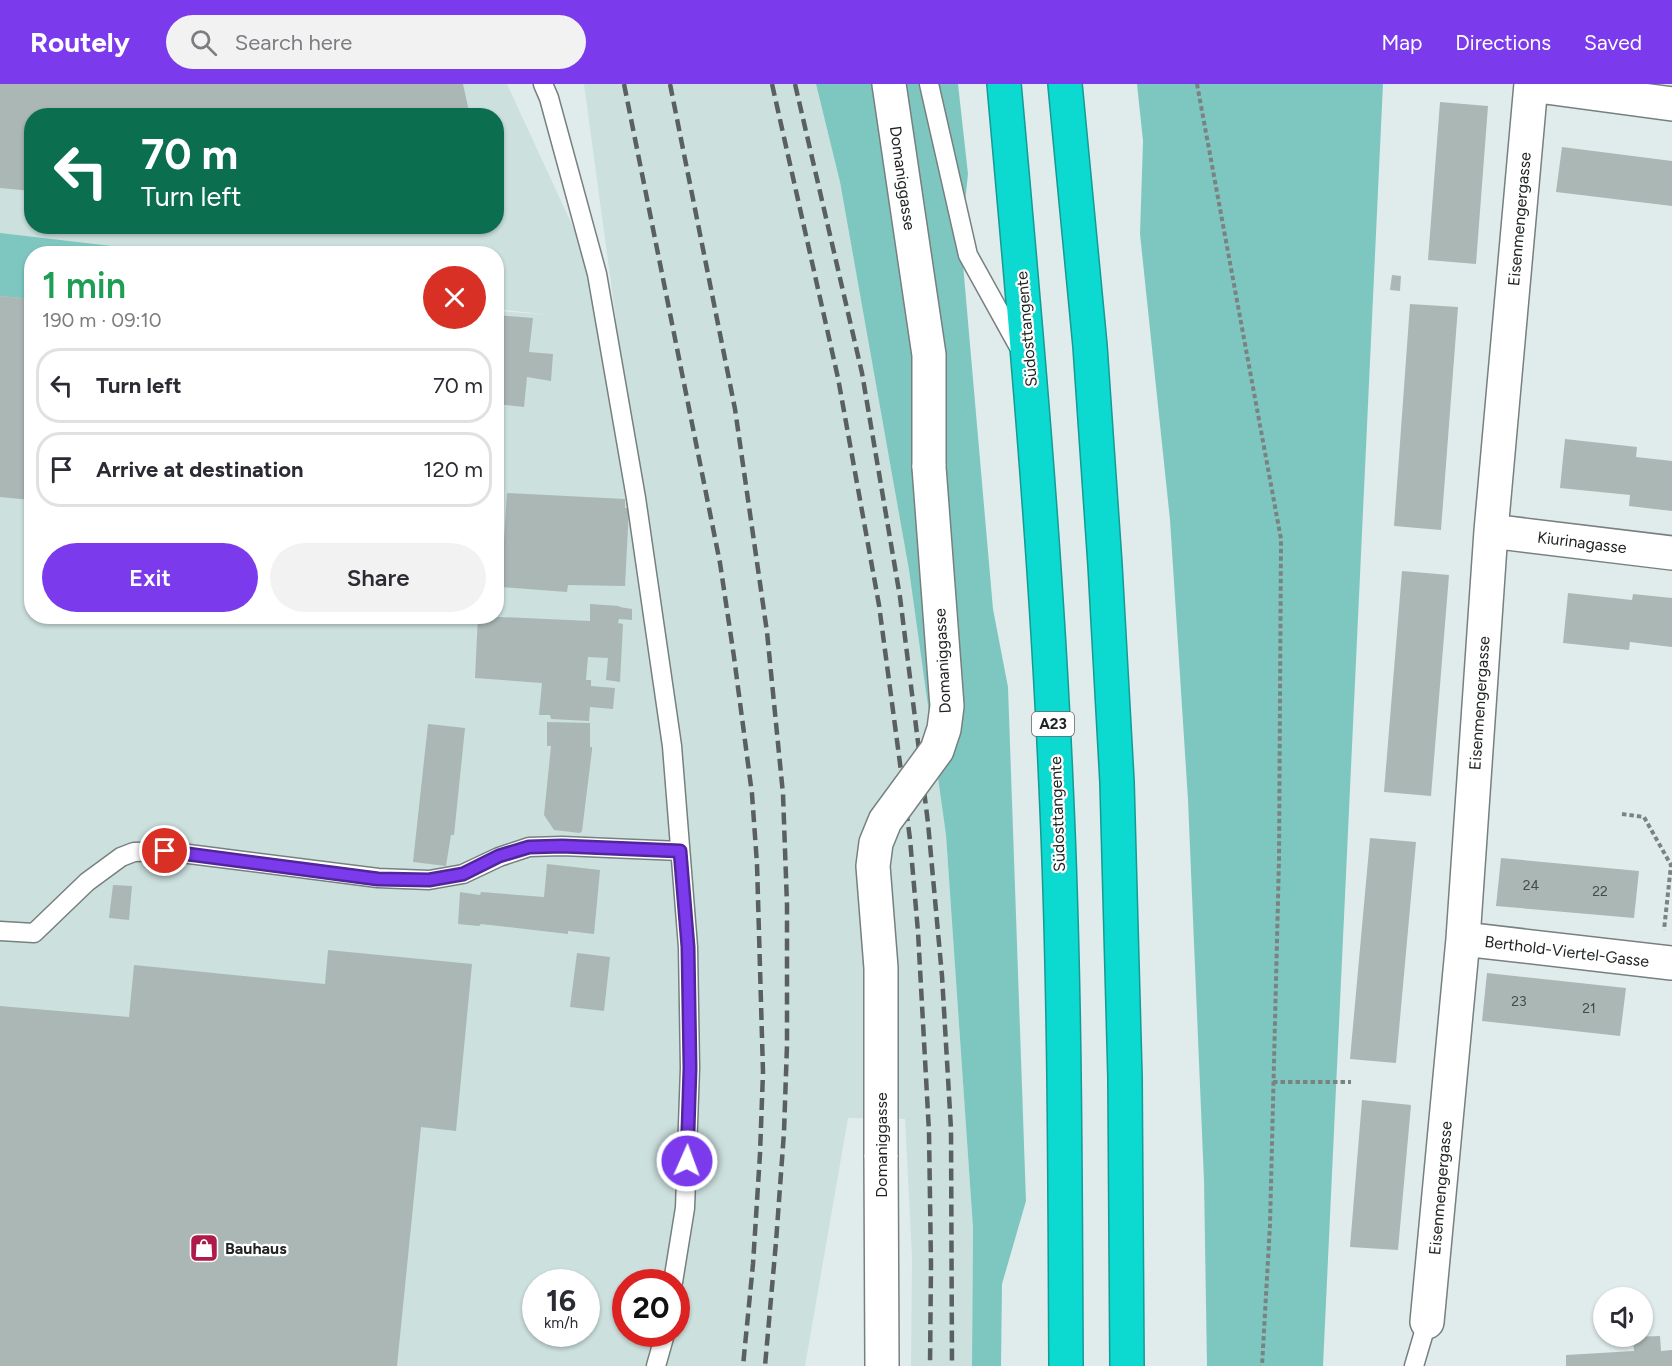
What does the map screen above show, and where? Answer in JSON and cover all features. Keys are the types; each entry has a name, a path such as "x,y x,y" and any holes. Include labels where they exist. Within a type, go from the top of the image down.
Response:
{"highway":[{"name":"Südosttangente","path":"1004,84 1030,367 1045,576 1056,787 1065,1079 1066,1366"},
{"path":"1065,84 1091,357 1117,782 1125,1078 1127,1366"}],"street":[{"name":"Domaniggasse","path":"882,1366 881,968 873,866 876,843 885,821 937,750 944,729 946,706 929,467 929,355 889,84"},
{"path":"1531,84 1672,104"},
{"name":"Eisenmengergasse","path":"1427,1322 1462,939 1491,531 1531,84"},
{"name":"Kiurinagasse","path":"1491,531 1672,553"},
{"name":"Berthold-Viertel-Gasse","path":"1462,939 1667,962"}],"lane":[{"path":"543,84 549,98 597,274 636,498 672,746 688,947 690,1068 685,1208 675,1269"},
{"path":"930,84 968,255 1030,367"},
{"path":"0,931 34,933 87,882 121,857 134,852 165,851 378,879 429,880 463,874 499,856 529,847 562,846 680,851"},
{"path":"1414,1366 1427,1322"},
{"path":"656,1366 661,1347"}],"path":[{"path":"1197,84 1281,539 1279,859 1270,1225 1262,1366"},
{"path":"1622,814 1644,817 1671,865"},
{"path":"1667,962 1672,856"},
{"path":"1273,1082 1350,1082"}],"shaded area":[{"path":"0,84 507,84 616,320 584,84 816,84 840,182 909,570 946,835 973,1228 972,1366 911,1366 912,1256 905,1119 848,1118 805,1366 0,1366"},
{"path":"816,84 958,84 968,174 961,241 993,609 1008,687 1026,1201 1002,1284 1001,1366 972,1366 973,1228 946,835 909,570 840,182"},
{"path":"1137,84 1383,84 1323,1366 1207,1366 1204,1181 1188,800 1170,520 1140,234 1143,141"},
{"path":"0,233 112,246 24,246 24,298 0,296"}],"building":[{"path":"0,84 463,84 468,108 24,108 24,190 0,188"},
{"path":"1440,102 1488,106 1476,264 1428,260"},
{"path":"1562,147 1672,161 1672,206 1556,192"},
{"path":"1392,275 1401,276 1400,291 1390,290"},
{"path":"0,296 24,298 24,499 0,497"},
{"path":"1410,304 1458,307 1441,530 1394,526"},
{"path":"504,316 533,318 529,352 553,354 551,381 527,377 524,407 504,405"},
{"path":"1565,439 1637,447 1636,457 1672,461 1672,511 1629,506 1630,495 1560,488"},
{"path":"507,493 625,499 625,508 629,508 625,586 568,585 567,592 504,587"},
{"path":"1402,571 1449,575 1431,796 1384,792"},
{"path":"1568,593 1632,600 1633,594 1672,598 1672,647 1630,642 1629,650 1563,643"},
{"path":"590,604 632,609 632,620 619,619 618,623 623,624 620,682 606,680 608,658 588,657 586,680 591,680 591,686 615,688 613,709 590,707 589,721 551,719 550,715 539,715 542,683 475,678 478,624 504,624 504,617 590,621"},
{"path":"547,722 590,723 592,750 580,833 554,830 544,815 551,746 547,746"},
{"path":"428,724 465,728 454,835 451,835 446,866 413,862"},
{"path":"1370,838 1416,842 1396,1063 1350,1059"},
{"path":"1501,858 1639,871 1634,918 1496,906"},
{"path":"547,864 600,870 594,934 568,931 568,934 481,924 479,926 458,924 460,892 480,895 481,892 544,897"},
{"path":"113,885 132,886 129,920 109,918"},
{"name":"Bauhaus","path":"328,950 472,964 456,1131 421,1127 397,1366 0,1366 0,1006 129,1017 134,965 325,984"},
{"path":"577,953 610,957 604,1011 570,1007"},
{"path":"1487,973 1626,988 1620,1036 1482,1021"},
{"path":"1362,1100 1411,1105 1398,1250 1350,1247"},
{"path":"1653,1336 1660,1336 1661,1351 1672,1350 1672,1366 1566,1366 1566,1355 1634,1351 1634,1347 1653,1347"}],"railway":[{"path":"624,84 720,563 752,794 757,864 763,1072 753,1264 743,1366"},
{"path":"670,84 735,409 767,632 783,794 787,905 787,1045 784,1132 765,1366"},
{"path":"772,84 838,378 879,605 910,839 918,932 929,1132 930,1366"},
{"path":"795,84 862,373 900,597 928,823 942,976 951,1129 952,1366"}],"place":[{"name":"Bauhaus","path":"204,1248"}],"route":[{"path":"165,851 378,879 429,880 463,874 499,856 529,847 562,846 680,851 688,947 690,1068 687,1161"}]}
